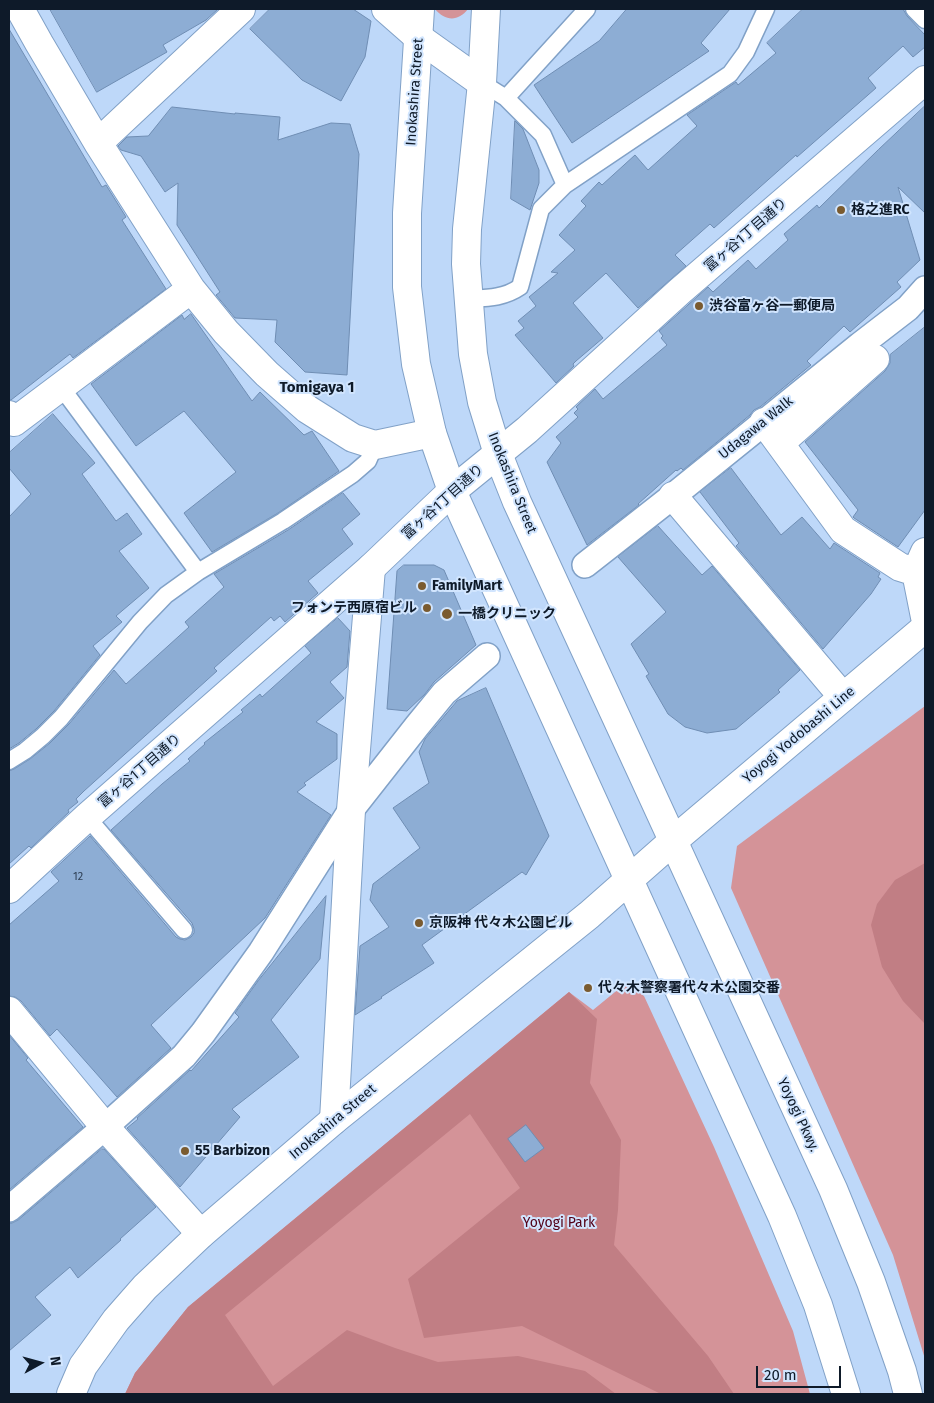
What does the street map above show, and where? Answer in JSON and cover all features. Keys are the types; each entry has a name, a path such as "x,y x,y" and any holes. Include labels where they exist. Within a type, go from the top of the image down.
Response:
{"street":[{"path":"20,9 98,143 191,290 226,332 267,374 307,409 353,438 375,445 432,433"},
{"path":"98,143 240,9"},
{"path":"386,9 419,38 482,83"},
{"name":"Inokashira Street","path":"420,9 407,213 407,287 416,364 432,433 452,491 629,880"},
{"name":"Inokashira Street","path":"71,1394 84,1366 116,1320 145,1287 201,1234 334,1120 589,915 673,841 517,502 498,454 482,402 473,354 466,264 467,229 482,83 486,9"},
{"name":"富ヶ谷1丁目通り","path":"9,889 87,817 371,568 452,491 527,430 680,291 925,80"},
{"name":"Udagawa Walk","path":"585,565 673,496 772,433 908,308 925,289"},
{"path":"10,422 61,387 191,290"},
{"path":"875,359 772,433 843,530 900,567 921,562 925,617"},
{"path":"673,496 843,697"},
{"path":"334,1120 351,810 371,568"},
{"name":"Yoyogi Yodobashi Line","path":"673,841 925,628"},
{"path":"9,1209 184,1056 203,1033 261,952 351,810 444,694 487,656"},
{"name":"Yoyogi Pkwy.","path":"673,841 832,1189 871,1282 908,1394"},
{"path":"629,880 782,1216 818,1305 846,1394"},
{"path":"9,1011 105,1127 201,1234"}],"lane":[{"path":"506,98 587,9"},
{"path":"469,300 511,293 520,287 541,209 565,186 730,74 746,52 766,9"},
{"path":"914,9 925,20"},
{"path":"482,83 506,98 543,135 565,186"},
{"path":"61,387 198,572"},
{"path":"9,761 25,751 61,718 140,622 166,596 198,572 283,521 353,474 368,461 375,445"},
{"path":"87,817 184,930"}],"green space":[{"path":"435,9 468,9 456,18 447,18"},
{"path":"925,706 925,1359 893,1255 731,888 737,846"},
{"path":"925,863 925,1024 903,1001 882,967 871,925 877,904 895,880"},
{"name":"Yoyogi Park","path":"626,983 644,996 714,1147 793,1331 810,1394 125,1394 135,1373 188,1307 569,992 593,1010"},
{"path":"569,992 597,1019 590,1083 621,1140 618,1210 614,1245 708,1356 734,1394 661,1394 522,1326 424,1338 408,1279 520,1188 470,1114 225,1315 273,1386 347,1330 438,1362 518,1356 585,1371 616,1394 125,1394 135,1373 188,1307"}],"building":[{"path":"50,9 218,9 206,20 163,45 167,52 97,92"},
{"path":"270,9 353,9 371,21 365,57 341,101 302,80 250,29"},
{"path":"627,9 730,9 701,43 709,51 572,143 534,85 599,41"},
{"path":"803,9 903,9 925,35 925,47 913,57 903,46 868,78 876,88 797,157 796,155 714,228 710,224 675,255 686,266 638,308 606,273 573,303 603,338 576,361 573,364 574,366 556,383 515,335 524,328 518,321 536,306 529,297 558,273 551,272 575,250 559,235 586,206 581,201 599,182 602,185 635,155 648,170 697,126 687,115 736,82 738,85 776,53 767,43"},
{"path":"9,29 102,187 106,185 126,217 122,220 166,289 73,358 70,354 11,400 9,400"},
{"path":"925,106 925,213 898,187 920,260 897,282 901,287 850,332 844,326 807,361 811,365 683,470 681,468 676,470 639,505 587,545 547,462 561,443 556,437 578,417 574,413 578,409 576,407 595,389 603,399 667,345 661,338 663,336 659,331 708,287 713,292 748,260 756,269 788,240 784,234 817,205 819,208"},
{"path":"172,107 280,117 278,140 331,123 350,124 359,154 347,375 305,372 275,342 277,320 235,318 216,295 220,292 177,225 178,183 165,192 141,156 121,150 118,146 127,137 148,136"},
{"path":"515,121 523,129 539,170 539,183 530,210 511,199"},
{"path":"191,314 252,401 260,392 304,435 312,431 339,471 278,513 212,552 184,513 236,472 184,411 136,446 91,384 182,315 184,319"},
{"path":"925,327 925,510 898,547 853,517 858,510 805,442 885,371 890,363 890,355"},
{"path":"53,414 95,463 82,474 116,521 127,513 142,534 119,551 149,588 116,616 122,622 93,646 100,655 54,711 36,729 9,749 9,517 31,494 9,468 9,453"},
{"path":"731,468 781,535 802,517 830,549 834,543 880,573 878,577 881,579 871,594 823,649 736,546 739,543 700,492"},
{"path":"343,493 360,514 342,529 353,544 308,581 318,593 285,622 280,616 274,621 271,617 214,668 217,671 84,791 76,799 78,802 68,810 69,812 31,848 29,846 9,864 9,771 30,759 50,743 69,724 114,670 126,684 189,627 185,622 224,587 214,574 288,530"},
{"path":"658,526 702,575 712,566 800,670 778,690 780,692 736,729 707,733 685,727 668,714 646,676 649,674 631,644 666,612 618,557"},
{"name":"フォンテ西原宿ビル","path":"404,565 434,565 444,570 476,645 434,682 425,694 407,711 387,709 397,571"},
{"path":"338,618 350,631 347,667 330,682 344,698 316,722 337,734 337,759 304,783 306,785 297,792 331,815 265,918 151,1025 171,1048 117,1097 57,1029 50,1036 21,1001 9,996 9,925 59,881 51,872 90,836 176,937 185,940 191,937 194,933 192,923 111,830 190,761 188,759 204,743 243,712 241,710 260,694 262,697 311,653 305,646"},
{"path":"486,688 549,836 526,875 522,872 422,945 434,963 355,1015 360,946 389,927 370,900 373,884 420,848 393,808 429,783 419,752 425,739 457,701"},
{"path":"326,896 320,959 271,1020 299,1057 232,1109 240,1117 180,1187 127,1128 191,1071 239,1017 235,1013 258,981"},
{"path":"9,1035 28,1058 26,1060 83,1127 9,1190"},
{"path":"526,1125 544,1148 525,1162 508,1139"},
{"path":"102,1149 156,1207 78,1278 70,1267 35,1297 51,1315 9,1351 9,1223 18,1220"}],"place":[{"name":"格之進RC","path":"841,210"},
{"name":"渋谷富ヶ谷一郵便局","path":"699,306"},
{"name":"FamilyMart","path":"422,586"},
{"name":"フォンテ西原宿ビル","path":"427,608"},
{"name":"一橋クリニック","path":"447,614"},
{"name":"京阪神 代々木公園ビル","path":"419,923"},
{"name":"代々木警察署代々木公園交番","path":"588,988"},
{"name":"55 Barbizon","path":"185,1151"}],"district":[{"name":"Tomigaya 1","path":"317,388"}]}
